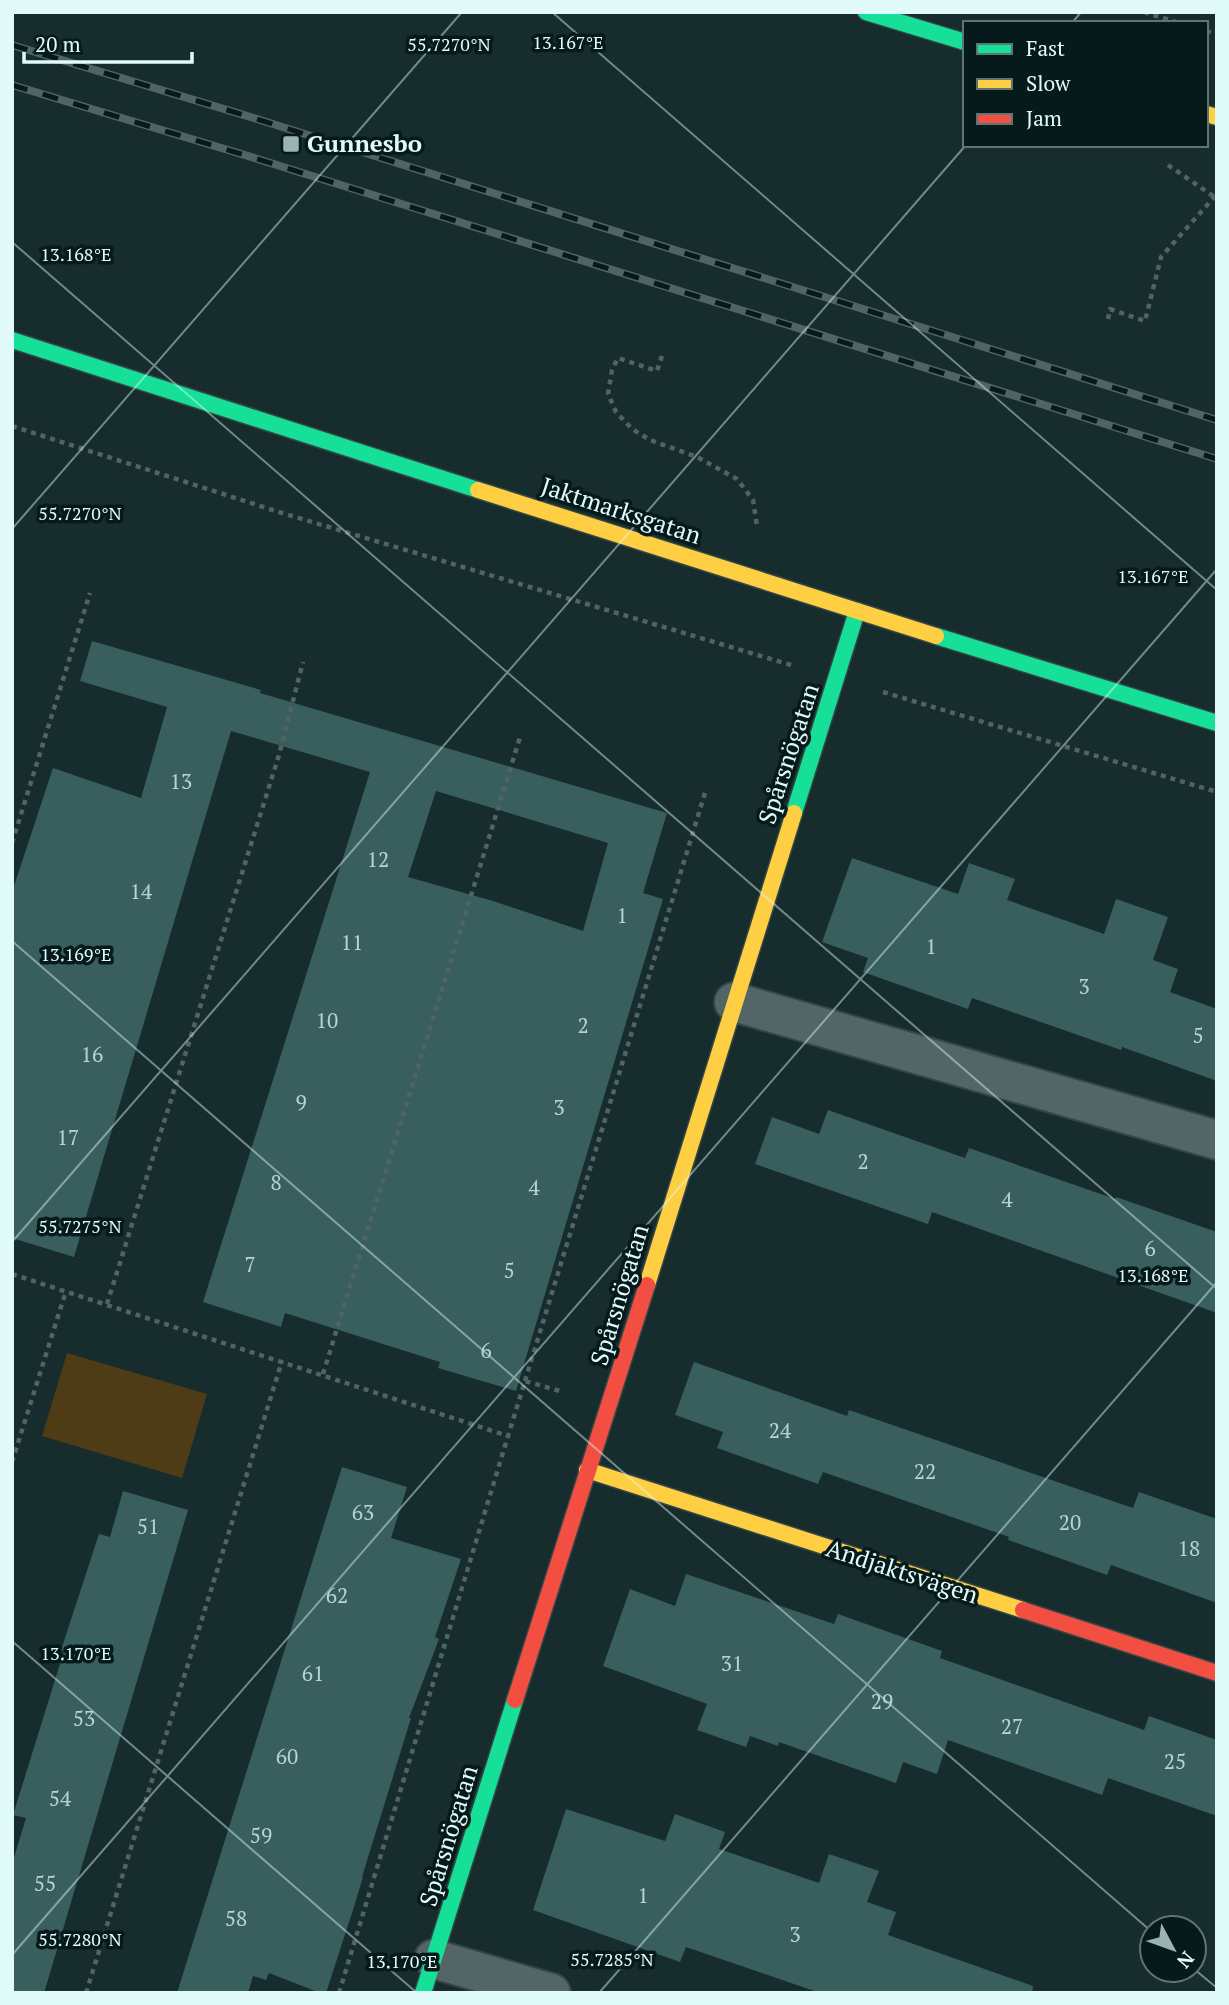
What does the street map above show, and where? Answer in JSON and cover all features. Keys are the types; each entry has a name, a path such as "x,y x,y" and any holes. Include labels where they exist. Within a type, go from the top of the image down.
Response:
{"street":[{"path":"866,12 963,41"},
{"name":"Jaktmarksgatan","path":"12,340 857,611 1217,723"},
{"name":"Spårsnögatan","path":"429,1976 857,611"},
{"path":"734,1002 1217,1140"},
{"name":"Andjaktsvägen","path":"587,1471 1217,1673"},
{"path":"429,1976 551,1993"}],"path":[{"path":"1144,12 1173,21"},
{"path":"1108,319 1110,309 1145,321 1161,257 1216,197 1168,165"},
{"path":"662,356 657,371 618,358 612,370 608,394 616,412 632,429 650,440 697,457 737,479 753,499 757,527 742,574"},
{"path":"12,426 282,513 1217,792"},
{"path":"12,843 90,593"},
{"path":"107,1304 279,755 303,662"},
{"path":"323,1374 521,734"},
{"path":"339,1993 705,793"},
{"path":"12,1274 508,1436"},
{"path":"12,1462 66,1291"},
{"path":"86,1993 282,1361"},
{"path":"525,1381 609,1406"}],"shaded area":[{"path":"67,1353 207,1394 182,1478 42,1436"}],"building":[{"path":"92,641 667,813 643,893 663,899 516,1391 438,1368 440,1362 285,1313 281,1327 203,1302 370,772 231,731 74,1257 12,1238 12,892 53,768 141,798 167,707 80,681","holes":["436,791 608,843 583,931 493,901 408,877"]},
{"path":"852,858 958,894 969,863 1015,879 1007,900 1104,934 1116,899 1168,917 1153,960 1178,969 1170,992 1217,1009 1217,1081 972,998 968,1009 863,972 868,958 822,942"},
{"path":"828,1110 965,1158 969,1148 1217,1232 1217,1313 932,1212 928,1224 755,1164 772,1117 819,1134"},
{"path":"694,1362 847,1416 849,1410 1133,1508 1139,1492 1217,1519 1217,1603 1111,1565 1107,1575 1008,1540 1009,1537 823,1472 818,1484 717,1448 723,1432 675,1415"},
{"path":"342,1467 407,1487 391,1538 461,1559 435,1637 439,1639 409,1718 326,1993 269,1973 266,1980 253,1976 248,1993 177,1993"},
{"path":"123,1491 188,1510 44,1993 12,1993 12,1864 26,1818 13,1815 64,1651 61,1650 99,1534 110,1537"},
{"path":"686,1574 834,1624 838,1614 942,1651 940,1658 1144,1730 1149,1716 1217,1740 1217,1816 1108,1778 1102,1795 948,1740 937,1774 903,1762 896,1783 779,1742 778,1746 750,1736 746,1747 697,1730 707,1704 603,1666 630,1589 675,1606"},
{"path":"566,1809 665,1841 675,1814 725,1832 719,1849 819,1883 829,1854 879,1871 867,1902 896,1912 888,1935 1033,1986 1032,1993 820,1993 686,1947 680,1962 533,1910"}],"railway":[{"path":"12,45 257,119 1217,420"},
{"path":"12,85 248,156 1217,459"}],"traffic: fast":[{"path":"866,12 963,41"},
{"path":"12,340 478,490"},
{"path":"794,813 857,611"},
{"path":"936,636 1217,723"},
{"path":"423,1993 515,1700"}],"traffic: slow":[{"path":"1208,115 1217,117"},
{"path":"478,490 936,636"},
{"path":"647,1285 794,813"},
{"path":"587,1470 1023,1610"}],"traffic: jam":[{"path":"515,1700 647,1285"},
{"path":"1023,1610 1217,1673"}],"place":[{"name":"Gunnesbo","path":"291,144"}]}
